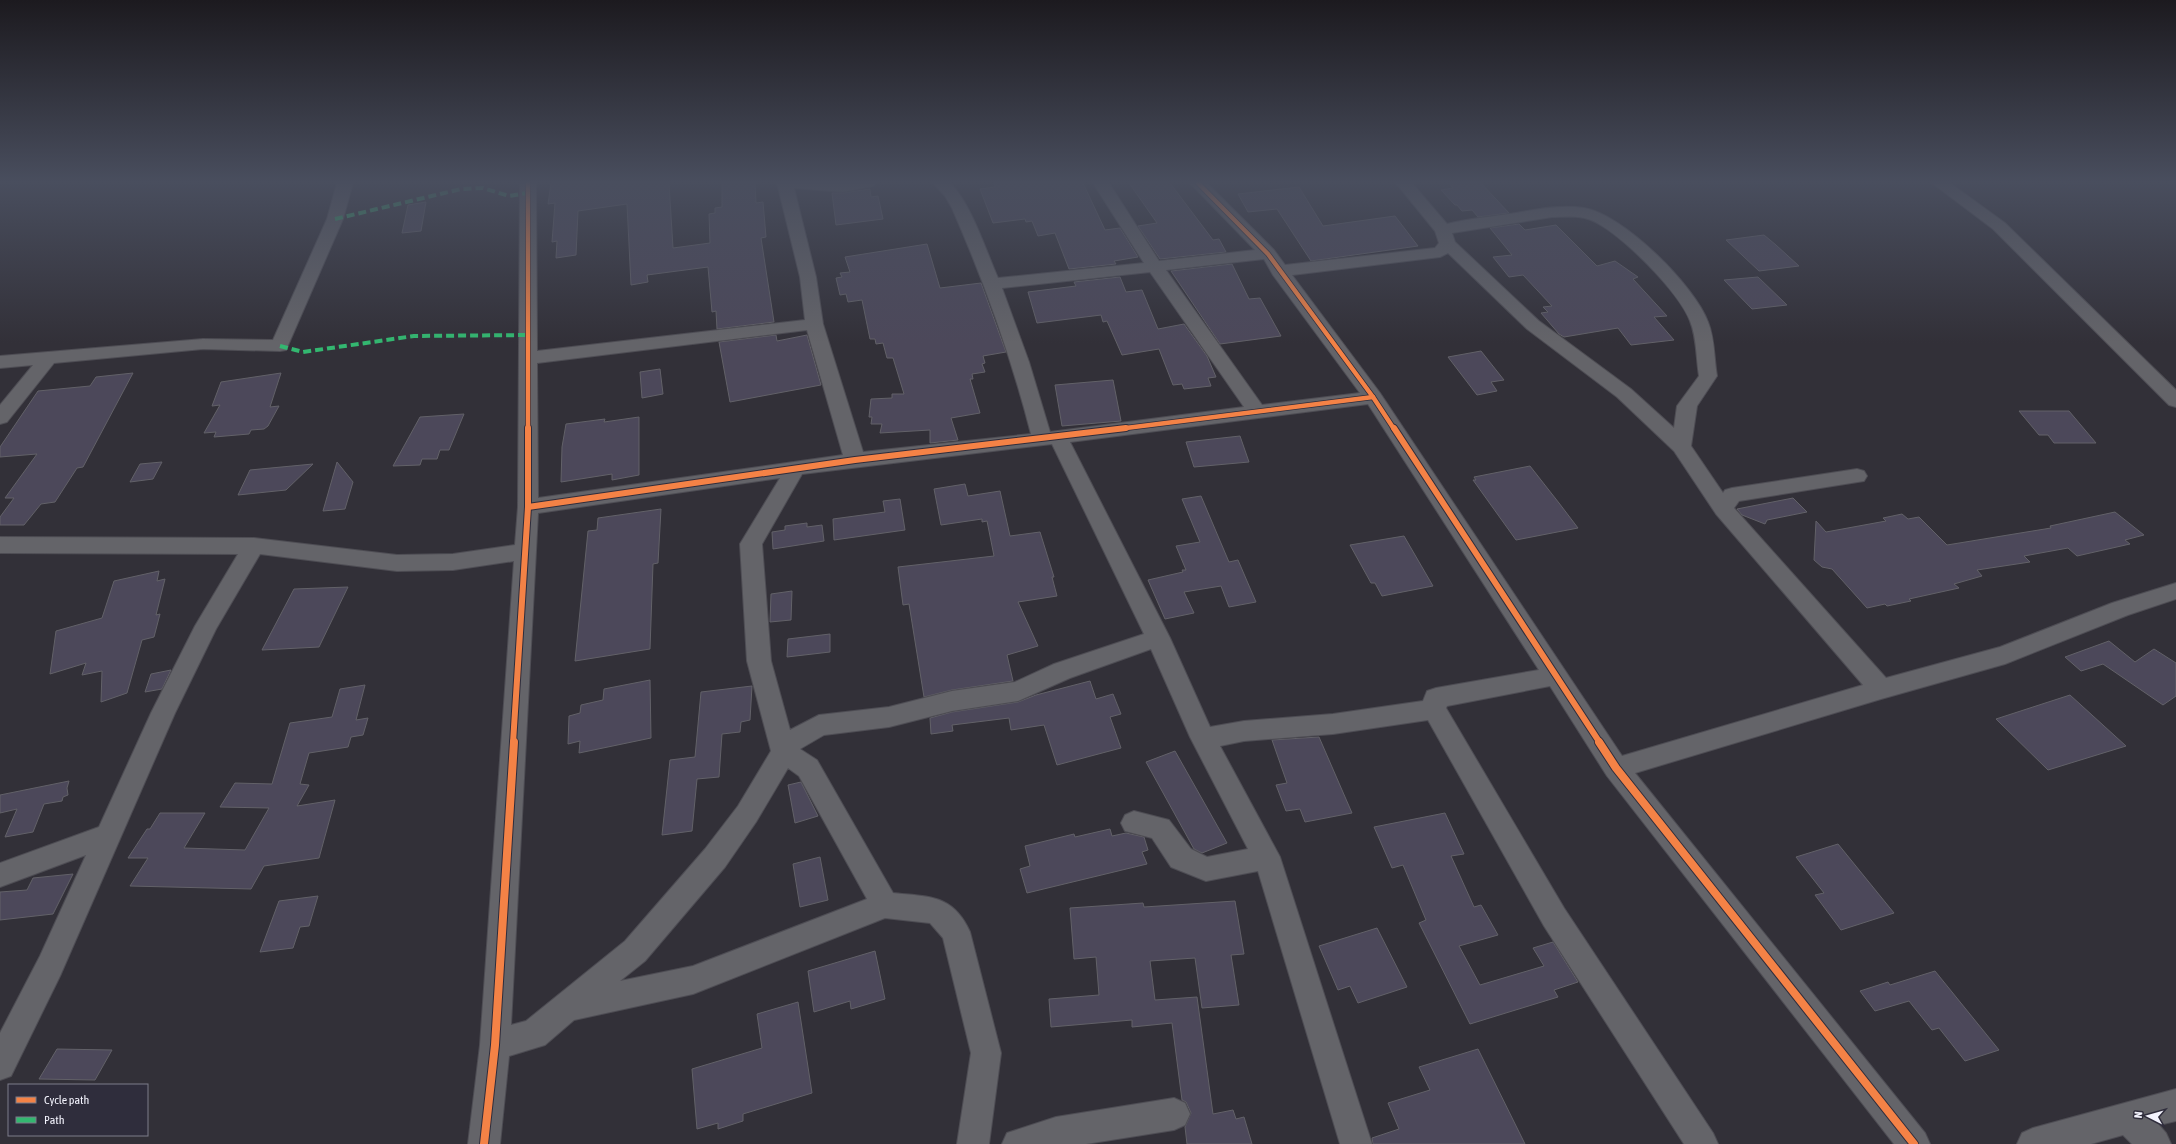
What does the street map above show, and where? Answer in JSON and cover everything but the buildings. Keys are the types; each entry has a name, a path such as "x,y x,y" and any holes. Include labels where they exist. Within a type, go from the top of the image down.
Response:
{"street":[{"path":"0,362 203,344 280,346 327,236"},
{"path":"484,1144 495,1045 528,507 528,236"},
{"path":"798,236 808,277 814,324 855,460"},
{"path":"972,236 993,284 1024,372 1050,438 1158,638 1202,737 1267,857 1356,1144"},
{"path":"1135,236 1155,267 1257,412"},
{"path":"1249,236 1274,263 1373,397 1616,768 1914,1144"},
{"path":"1626,236 1672,281 1699,322 1708,376 1687,406 1681,446"},
{"path":"2010,236 2176,401"},
{"path":"993,284 1155,267 1274,263 1440,252 1445,237 1533,325 1624,393 1681,446 1723,509 1881,688"},
{"path":"529,358 814,324"},
{"path":"0,418 48,358"},
{"path":"528,507 855,460 1050,438 1373,397"},
{"path":"796,468 751,544 759,661 784,749 808,768 841,824 885,905"},
{"path":"1723,509 1732,495 1857,476"},
{"path":"0,545 254,546 397,563 453,562 525,551"},
{"path":"0,1064 50,966 163,713 206,626 254,546"},
{"path":"1616,768 1881,688 2004,655 2120,609 2176,590"},
{"path":"495,1045 534,1034 635,950 715,858 747,814 784,749 819,725 889,717 952,701 1018,691 1062,671 1158,638"},
{"path":"1555,676 1436,698 1434,709 1554,917 1702,1144"},
{"path":"1202,737 1216,737 1244,731 1333,724 1434,709"},
{"path":"1134,823 1160,828 1181,858 1206,869 1267,857"},
{"path":"0,875 108,835"},
{"path":"567,1007 693,980 885,905 937,911 956,932 986,1053 973,1144"},
{"path":"2033,1144 2176,1105"},
{"path":"1018,1144 1056,1133 1174,1114"},
{"path":"2128,1118 2155,1144"}],"marked path":[{"path":"280,346 303,352 388,341 414,336 529,335"}],"cycle path":[{"path":"484,1144 495,1045 528,507 528,236"},
{"path":"1251,236 1268,254 1373,397 1616,768 1914,1144"},
{"path":"528,507 855,460 1042,439 1373,397"}]}
